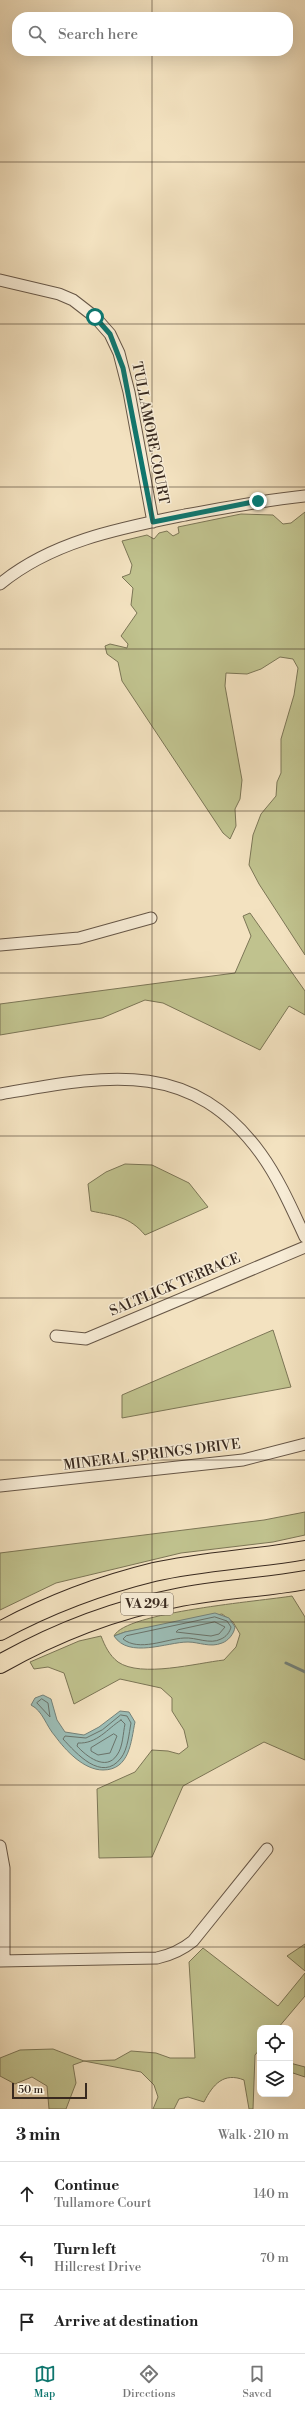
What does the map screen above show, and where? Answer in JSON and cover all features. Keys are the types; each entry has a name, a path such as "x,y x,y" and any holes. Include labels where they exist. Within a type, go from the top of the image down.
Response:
{"highway":[{"name":"VA 294","path":"0,1631 75,1597 154,1572 305,1550"},
{"name":"VA 294","path":"0,1664 67,1631 142,1605 184,1597 305,1580"}],"street":[{"name":"TULLAMORE COURT","path":"0,280 59,294 73,300 95,317 110,334 119,353 129,392 153,522"},
{"path":"0,584 10,576 53,552 90,537 153,522 258,501 305,496"},
{"path":"0,945 78,938 151,918"},
{"path":"0,1094 71,1082 130,1078 157,1082 193,1094 221,1110 241,1129 261,1155 282,1190 305,1237"},
{"name":"SALTLICK TERRACE","path":"56,1336 86,1339 305,1247"},
{"name":"MINERAL SPRINGS DRIVE","path":"0,1486 243,1460 305,1444"},
{"path":"0,1846 4,1868 2,1961 156,1958 180,1951 198,1935 267,1849"}],"green space":[{"path":"305,512 305,955 259,884 249,865 253,835 261,814 276,796 277,782 281,773 281,739 294,695 298,668 293,659 280,657 261,669 247,674 226,673 225,686 242,780 240,799 235,809 236,826 230,839 223,833 122,681 118,662 107,654 105,646 110,644 127,648 128,644 121,636 137,613 131,605 133,588 122,577 130,574 132,565 122,541 147,535 154,539 159,533 167,531 173,536 179,533 178,527 241,514 273,515 283,524 291,523"},
{"path":"250,913 305,991 305,1015 289,1006 260,1050 163,1003 145,1000 102,1018 0,1035 0,1004 235,973 251,936 243,916"},
{"path":"125,1164 152,1165 189,1183 208,1207 145,1235 127,1220 91,1211 88,1184 106,1172"},
{"path":"273,1330 291,1387 122,1418 122,1395"},
{"path":"305,1512 305,1535 273,1542 181,1553 56,1583 0,1610 0,1553 264,1520"},
{"path":"292,1596 305,1617 305,1760 264,1742 183,1786 152,1857 99,1858 97,1789 135,1772 152,1750 168,1751 179,1754 188,1747 184,1730 172,1711 172,1698 161,1688 120,1679 74,1704 64,1673 48,1667 34,1669 30,1662 79,1641 101,1636 112,1656 118,1662 128,1667 140,1669 170,1668 224,1660 236,1647 240,1634 233,1622 222,1614 125,1632 114,1636 124,1628 142,1620 167,1614"},
{"path":"305,1944 305,1971 287,1956"},
{"path":"203,1948 278,2006 305,1973 305,1996 281,2025 257,2025 257,2053 255,2055 253,2109 249,2109 244,2080 231,2078 220,2081 215,2085 204,2102 188,2097 179,2099 174,2109 153,2109 158,2097 154,2085 141,2072 84,2061 115,2060 131,2051 156,2053 170,2058 195,2058 189,1962"},
{"path":"53,2049 84,2061 73,2065 76,2083 66,2109 49,2109 47,2086 32,2077 15,2084 0,2076 0,2058 20,2050"},
{"path":"293,2064 305,2067 305,2077 293,2073"}],"water":[{"path":"215,1613 229,1618 235,1627 232,1635 228,1639 218,1644 209,1645 188,1642 149,1648 138,1648 129,1647 121,1643 114,1636 125,1632"},
{"path":"43,1695 51,1699 57,1720 65,1732 84,1735 99,1727 120,1711 129,1712 135,1722 128,1753 124,1760 112,1769 103,1770 89,1767 76,1759 59,1742 39,1711 31,1705 35,1698"}],"waterway":[{"path":"286,1663 305,1672"}],"route":[{"path":"95,317 110,334 119,353 129,392 153,522 258,501"}]}
